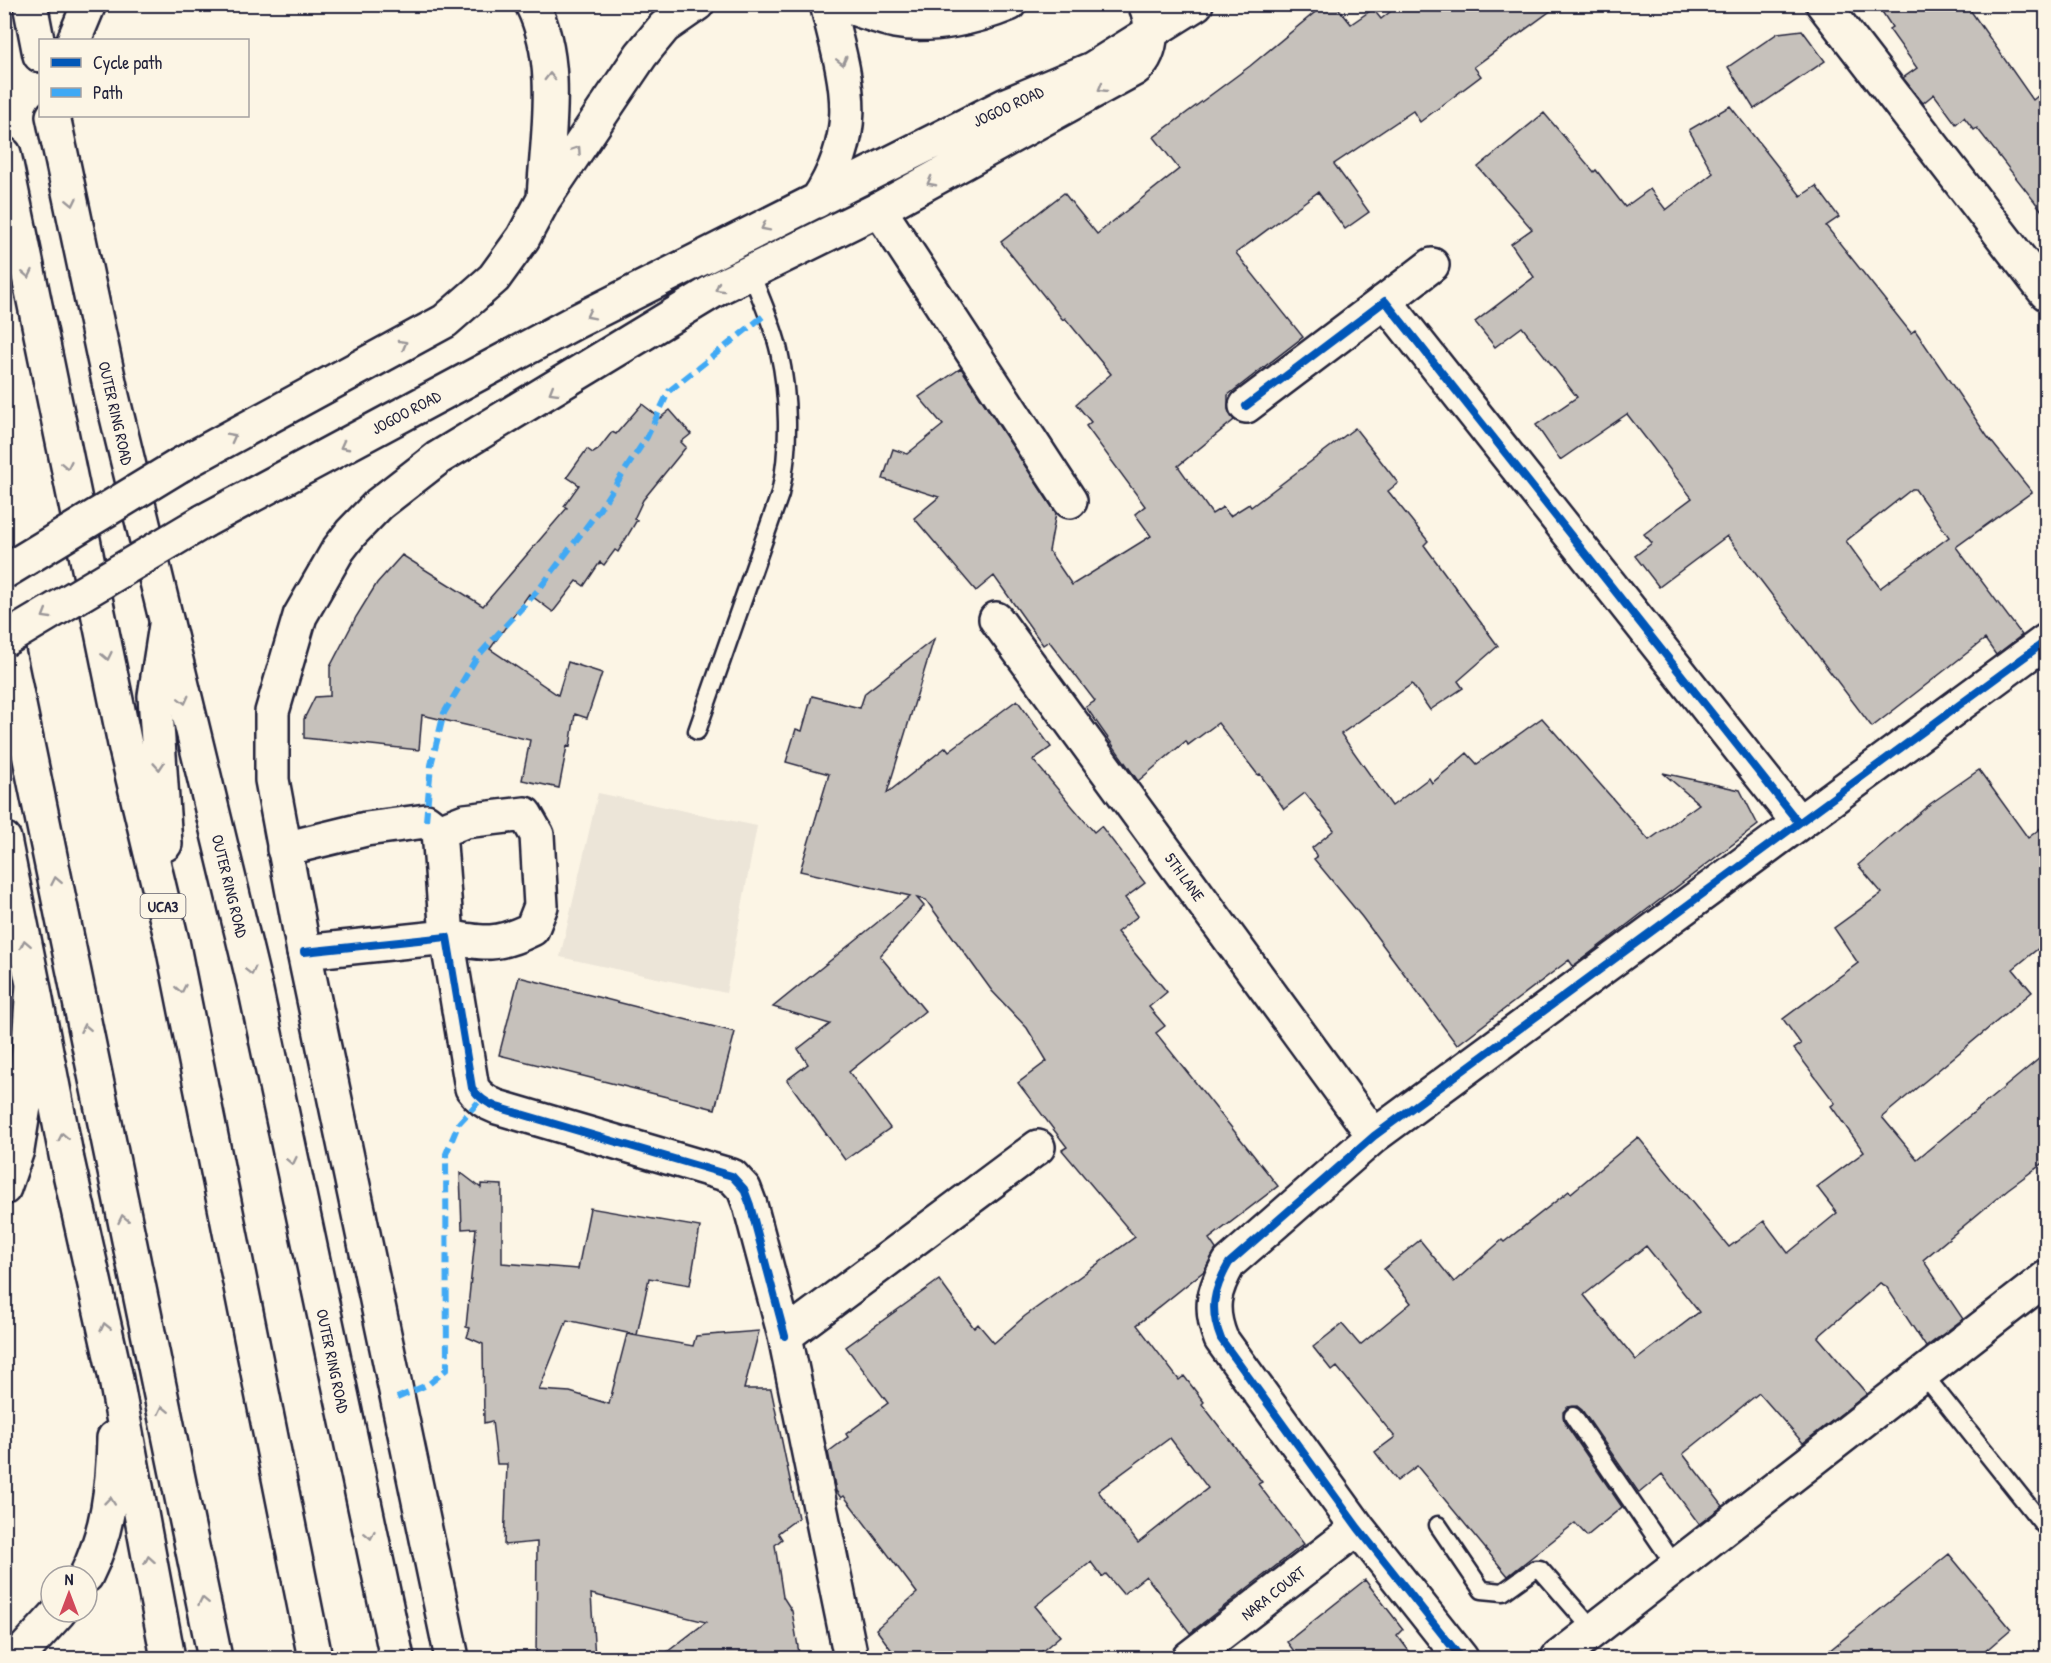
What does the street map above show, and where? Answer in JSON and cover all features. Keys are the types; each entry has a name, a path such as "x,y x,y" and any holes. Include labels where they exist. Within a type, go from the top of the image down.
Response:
{"main road":[{"path":"30,4 39,50"},
{"path":"74,39 89,4"},
{"path":"532,4 549,53 544,199"},
{"path":"4,572 180,465 446,321 494,278 523,238 544,199 647,48 669,22 697,4"},
{"path":"817,201 829,182 837,160 844,137 848,102 846,74 827,4"},
{"path":"841,4 896,21 913,22 943,22 1009,4"},
{"name":"JOGOO ROAD","path":"4,640 204,520 575,322 1006,105 1092,69 1148,19 1197,4"},
{"path":"1823,4 2046,292"},
{"path":"452,1659 304,952 272,780 272,712 300,616 321,577 351,533 379,504 438,458 720,287 879,209 1134,69 1145,58 1148,19"},
{"name":"OUTER RING ROAD","path":"58,125 112,396 256,992 397,1659"},
{"name":"UCA3","path":"4,154 121,727 172,941 315,1659"},
{"path":"879,209 1070,501"},
{"path":"1246,406 1432,265"},
{"path":"1385,301 1798,822"},
{"name":"5TH LANE","path":"996,619 1374,1136"},
{"path":"166,625 155,696 172,941"},
{"path":"4,632 215,1659"},
{"path":"1461,1659 1358,1528 1221,1339 1214,1320 1214,1304 1218,1283 1229,1263 1374,1136 1798,822 2046,643"},
{"path":"304,952 447,937 477,943 507,942 532,929 541,906 537,836 525,814 465,821 439,831"},
{"path":"284,849 366,829 426,821 439,831 447,937 472,1088 476,1094 486,1103 497,1107 732,1176 744,1189 785,1336 851,1659"},
{"path":"4,839 67,1160 115,1374 168,1659"},
{"path":"4,1188 17,1150 26,1094 33,984"},
{"path":"785,1336 1038,1147"},
{"path":"1558,1659 2046,1278"},
{"path":"92,1564 109,1512 113,1478 115,1374"},
{"name":"NARA COURT","path":"1189,1659 1358,1528"},
{"path":"17,1659 48,1624"}],"lane":[{"path":"698,731 780,494 786,469 786,404 779,350 751,272"},
{"path":"1924,1375 2046,1528"},
{"path":"1573,1416 1676,1567"},
{"path":"1438,1525 1482,1590 1503,1592 1535,1569 1540,1569 1594,1631"}],"shaded area":[{"path":"598,793 757,826 726,993 560,957"}],"building":[{"path":"1325,4 1335,4 1351,24 1373,9 1381,19 1400,4 1560,4 1474,67 1481,76 1420,122 1413,111 1334,164 1369,212 1345,229 1318,192 1236,253 1303,337 1228,395 1228,409 1234,420 1178,466 1212,514 1223,507 1230,516 1249,504 1251,507 1355,428 1398,483 1388,491 1428,541 1424,545 1498,646 1458,681 1463,688 1430,710 1412,684 1341,734 1392,806 1429,778 1432,783 1467,753 1477,764 1542,718 1649,840 1699,804 1663,773 1740,790 1758,825 1573,966 1569,960 1457,1045 1362,917 1314,859 1317,857 1312,848 1334,830 1305,793 1284,809 1260,774 1258,775 1218,723 1188,745 1186,741 1138,781 1086,707 1095,701 1049,641 1043,645 994,576 976,591 914,518 939,497 883,479 893,449 907,454 943,425 919,397 961,368 1056,513 1049,551 1072,585 1151,536 1135,514 1145,506 1086,426 1091,422 1076,404 1111,374 1065,318 1063,320 1001,242 1064,193 1097,234 1179,169 1154,137 1250,66"},
{"path":"1877,4 1966,4 2033,100 2046,89 2046,216 1977,128 1974,130 1964,117 1956,124 1934,94 1923,103 1903,78 1917,68 1889,29 1892,27"},
{"path":"1802,30 1825,61 1754,109 1728,67 1778,33"},
{"path":"1730,106 1801,196 1816,186 1839,217 1826,226 1911,333 1915,330 1987,436 2032,492 1956,547 2022,635 1996,655 1985,639 1872,727 1727,536 1659,587 1635,556 1652,543 1644,534 1692,498 1627,414 1560,460 1536,425 1577,397 1522,327 1495,347 1475,322 1534,277 1511,244 1532,229 1478,167 1544,113 1594,172 1596,170 1625,207 1650,189 1666,210 1713,173 1689,130","holes":["1912,489 1915,489 1949,537 1880,588 1846,541"]},
{"path":"642,404 660,418 670,410 691,434 681,442 686,447 643,500 634,519 637,520 618,552 615,550 604,565 600,562 584,586 577,581 553,612 529,594 490,649 558,695 568,662 602,673 587,718 575,714 570,747 567,746 559,788 522,780 530,740 422,715 419,750 304,738 304,719 315,697 330,696 330,667 356,617 377,583 402,555 483,606 567,508 564,506 579,485 567,477 587,449 593,453 598,450 612,432 616,434"},
{"path":"934,639 887,793 946,747 949,751 1017,700 1051,747 1033,760 1094,832 1101,826 1145,883 1125,898 1138,916 1117,932 1167,992 1149,1007 1165,1026 1156,1033 1278,1186 1209,1239 1216,1249 1204,1271 1137,1325 1179,1380 1184,1376 1204,1402 1202,1404 1262,1482 1258,1484 1304,1544 1190,1633 1146,1576 1123,1594 1106,1574 1102,1577 1091,1562 1035,1606 1060,1636 1033,1659 898,1659 876,1629 917,1593 844,1496 841,1498 836,1491 828,1452 848,1437 846,1434 888,1403 846,1347 939,1280 974,1328 978,1324 994,1343 1025,1316 1135,1237 1062,1150 1067,1147 1018,1083 1047,1061 1027,1028 992,991 926,900 917,898 924,906 880,956 925,1011 849,1072 890,1128 845,1160 787,1080 808,1064 798,1049 830,1024 773,1007 910,896 800,871 829,774 786,762 796,729 802,731 812,696 860,708 865,693","holes":["1170,1438 1208,1488 1138,1543 1098,1491"]},
{"path":"1979,770 2028,838 2046,824 2046,942 2013,969 2032,992 1882,1117 1917,1159 2046,1053 2046,1161 2008,1189 1923,1260 1963,1319 1926,1347 1886,1286 1880,1283 1818,1337 1867,1394 1803,1443 1759,1393 1683,1454 1723,1506 1699,1524 1662,1474 1639,1493 1582,1410 1577,1406 1568,1407 1563,1412 1564,1422 1622,1507 1587,1536 1575,1523 1508,1576 1417,1466 1397,1481 1375,1452 1395,1437 1337,1367 1332,1371 1313,1347 1342,1324 1360,1345 1411,1303 1384,1269 1420,1240 1454,1282 1502,1240 1504,1242 1569,1191 1571,1193 1638,1137 1729,1247 1764,1221 1788,1253 1837,1213 1817,1187 1864,1152 1831,1106 1835,1103 1794,1049 1801,1044 1783,1019 1858,963 1834,928 1882,893 1858,865 1930,804","holes":["1646,1246 1699,1312 1636,1360 1584,1295"]},
{"path":"519,977 735,1032 715,1109 499,1055"},
{"path":"460,1172 481,1188 481,1184 502,1185 502,1263 578,1269 590,1208 700,1227 690,1285 649,1278 637,1335 567,1320 539,1390 570,1392 609,1404 627,1334 693,1346 696,1336 759,1331 744,1389 771,1389 798,1518 778,1533 782,1539 775,1545 783,1597 792,1611 800,1659 658,1659 706,1622 591,1594 595,1659 536,1657 537,1542 504,1545 507,1464 497,1464 492,1421 484,1423 483,1344 467,1337 470,1328 466,1327 476,1228 462,1229"},
{"path":"1949,1554 2011,1629 1976,1659 1819,1659"},
{"path":"1365,1580 1403,1629 1397,1635 1415,1659 1300,1659 1287,1642"}],"marked path":[{"path":"426,821 431,765 444,713 477,657 540,588 599,510 647,437 669,391 766,314"},
{"path":"397,1398 429,1384 447,1369 446,1154 459,1123 481,1099"}],"cycle path":[{"path":"1246,406 1385,301 1798,822"},
{"path":"1461,1658 1358,1528 1221,1339 1215,1318 1214,1300 1219,1282 1229,1263 1374,1136 2046,641"},
{"path":"304,952 447,937 472,1088 475,1092 483,1100 497,1107 732,1176 744,1189 750,1205 785,1336"}]}
